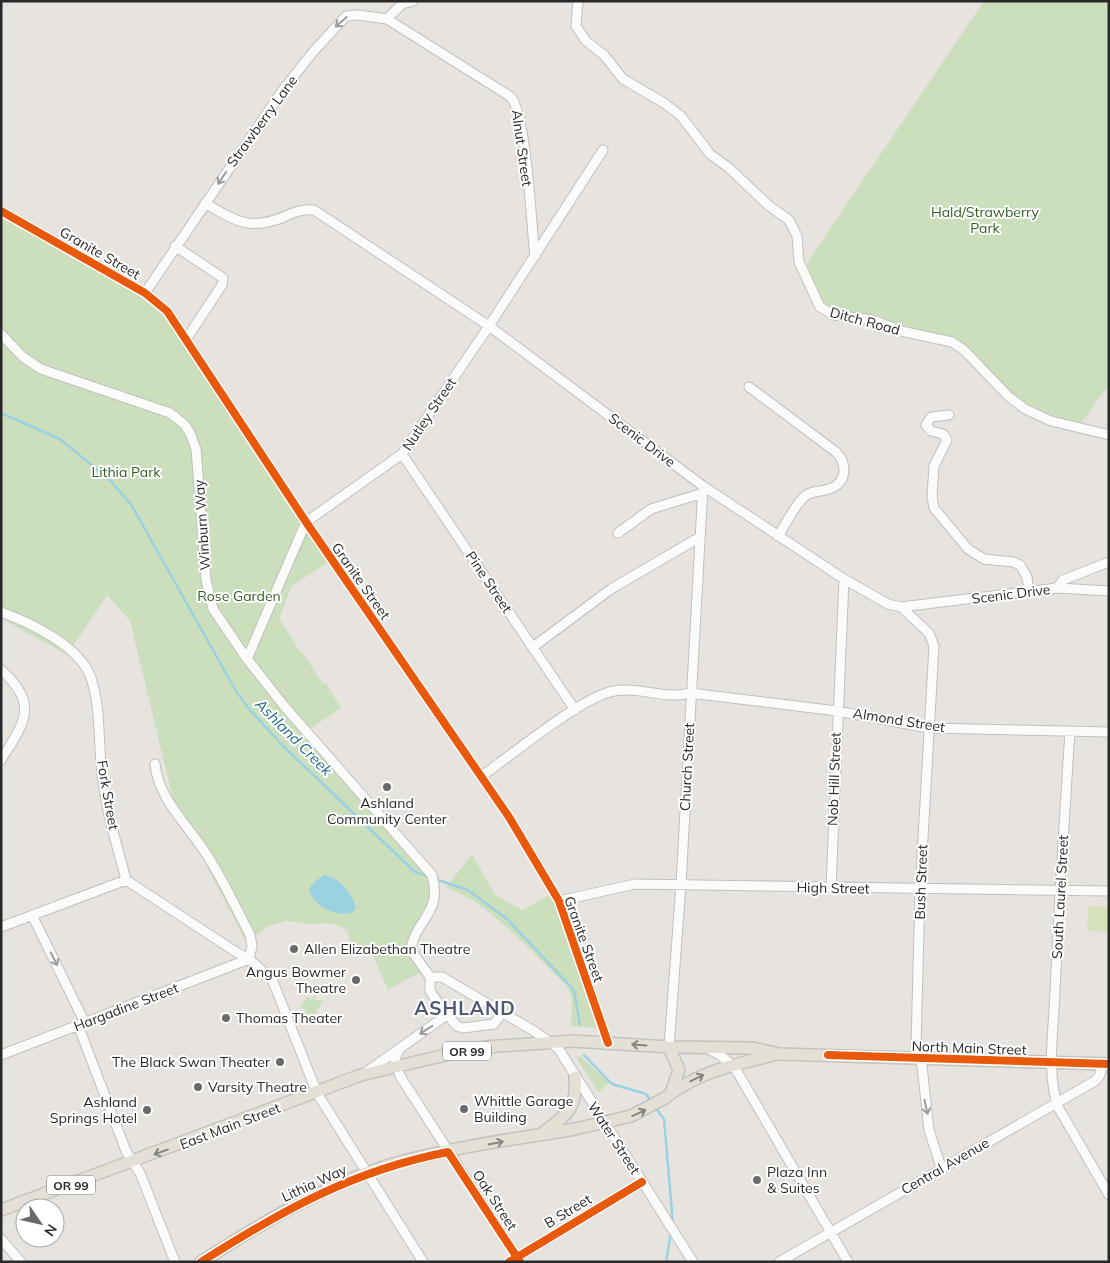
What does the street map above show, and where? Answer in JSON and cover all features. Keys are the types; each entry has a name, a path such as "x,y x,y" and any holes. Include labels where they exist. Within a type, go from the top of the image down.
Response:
{"main road":[{"name":"North Main Street","path":"550,1041 669,1047 753,1048 779,1054 1105,1064"},
{"name":"East Main Street","path":"1,1210 361,1075 485,1047 550,1041"},
{"path":"668,1095 679,1070 669,1047"},
{"name":"Lithia Way","path":"201,1262 309,1198 393,1164 575,1129 631,1116 703,1074 731,1064 779,1054"},
{"path":"540,1135 570,1111 576,1093 575,1077"}],"street":[{"path":"387,20 402,4 413,1"},
{"name":"Ditch Road","path":"578,1 576,26 586,42 604,55 623,79 664,103 681,116 710,154 729,168 768,206 789,220 797,236 799,262 820,307 834,315 874,320 900,331 952,342 964,350 1008,396 1025,409 1051,421 1109,435"},
{"name":"Strawberry Lane","path":"145,293 175,246 282,92 340,22 346,16 358,15 387,20"},
{"name":"Alnut Street","path":"387,20 502,90 516,103 523,136 535,256"},
{"name":"Nutley Street","path":"306,522 402,454 489,326 603,150"},
{"name":"Scenic Drive","path":"205,203 233,220 248,225 268,223 300,210 314,210 489,326 703,490 844,579 888,604 901,607 1029,593 1057,588 1109,591"},
{"name":"Granite Street","path":"1,211 145,293 161,304 187,338 306,522 509,817 559,901 608,1043"},
{"path":"175,246 223,278 222,285 187,338"},
{"name":"Winburn Way","path":"1,334 24,357 41,369 170,413 184,424 194,442 198,459 200,516 210,602 247,659 290,714 430,872 434,882 434,906 414,941 411,950 430,977 430,991 444,1011"},
{"path":"749,387 836,452 842,458 845,466 844,476 836,485 830,489 814,492 802,498 778,536"},
{"path":"949,415 931,417 926,424 931,431 943,434 947,440 934,466 932,496 934,508 968,549 984,558 1013,562 1020,565 1027,577 1029,593"},
{"name":"Pine Street","path":"402,454 575,710"},
{"path":"618,532 651,509 703,490"},
{"name":"Church Street","path":"669,1047 681,884 690,693 703,490"},
{"path":"247,659 306,522"},
{"path":"533,647 610,589 700,537"},
{"path":"1057,588 1063,580 1109,562"},
{"name":"Nob Hill Street","path":"830,888 844,579"},
{"name":"Bush Street","path":"901,607 929,633 934,646 920,890 916,1048 920,1059 929,1130 941,1167"},
{"name":"Fork Street","path":"1,612 29,622 45,632 79,660 90,676 96,704 105,796 126,880"},
{"path":"1,670 18,687 24,697 26,709 24,722 1,760"},
{"name":"Almond Street","path":"482,776 575,710 597,697 614,690 677,694 690,693 837,711 929,728 1109,732"},
{"name":"South Laurel Street","path":"1056,1102 1052,1063 1070,732"},
{"path":"155,764 156,775 162,790 210,859 250,935 252,946 249,958"},
{"path":"1,927 126,880 236,952 249,958 272,978 317,1093 423,1262"},
{"name":"High Street","path":"559,901 635,884 1109,892"},
{"path":"32,915 82,1024 126,1151 140,1173 175,1262"},
{"name":"Hargadine Street","path":"1,1055 249,958"},
{"path":"430,977 442,977 550,1041"},
{"path":"444,1011 457,1026 463,1028 494,1024 500,1016 498,1010"},
{"path":"361,1075 442,1020 444,1011"},
{"name":"Water Street","path":"550,1041 562,1053 575,1077 693,1262"},
{"path":"396,1067 396,1054 401,1047"},
{"path":"705,1048 720,1055 731,1064 848,1262"},
{"name":"Central Avenue","path":"779,1262 941,1167 1095,1081 1105,1064"},
{"name":"Oak Street","path":"396,1067 448,1152 518,1259"},
{"path":"1056,1102 1109,1195"},
{"name":"B Street","path":"508,1262 518,1259 642,1182"},
{"path":"1,1239 21,1262"}],"green space":[{"name":"Hald/Strawberry Park","path":"984,1 1109,1 1109,384 1081,424 1046,414 1011,394 961,342 901,326 869,315 829,310 812,284 807,263"},
{"name":"Lithia Park","path":"1,211 154,298 331,560 292,586 279,618 323,684 326,683 341,708 307,731 424,863 435,899 413,941 420,972 388,990 372,953 350,942 347,930 332,923 310,924 287,921 269,926 259,934 244,938 174,803 130,621 107,595 67,655 1,618"},
{"path":"472,854 495,895 522,910 550,895 597,1028 571,1026 572,997 566,985 525,944 493,916 461,894 446,888"},
{"path":"1088,906 1109,907 1109,932 1087,931"},
{"path":"315,995 315,1000 323,1000 309,1025 305,1022 309,1013 305,1017 302,1015 306,1010 300,1007 308,996 311,1000"},
{"path":"576,1057 581,1057 610,1083 598,1092"}],"water":[{"path":"324,875 335,879 352,897 356,908 353,912 333,912 315,901 309,889 314,882"}],"waterway":[{"name":"Ashland Creek","path":"1,413 60,439 111,481 132,506 236,691 249,709 282,745 415,872 430,877"},
{"name":"Ashland Creek","path":"435,879 468,890 507,919 574,990 580,1025"},
{"name":"Ashland Creek","path":"584,1055 612,1084 646,1094 651,1101"},
{"name":"Ashland Creek","path":"655,1107 664,1119 673,1224"},
{"name":"Ashland Creek","path":"666,1262 671,1232"}],"cycle path":[{"path":"1,211 145,293 167,311 306,522 509,817 559,901 608,1043"},
{"path":"828,1055 1109,1064"},
{"path":"201,1262 260,1226 350,1181 414,1160 448,1152 520,1262"},
{"path":"509,1262 642,1182"}],"place":[{"name":"Ashland Community Center","path":"387,787"},
{"name":"Allen Elizabethan Theatre","path":"294,949"},
{"name":"Angus Bowmer Theatre","path":"356,980"},
{"name":"Thomas Theater","path":"226,1018"},
{"name":"The Black Swan Theater","path":"280,1062"},
{"name":"Varsity Theatre","path":"198,1087"},
{"name":"Whittle Garage Building","path":"464,1109"},
{"name":"Ashland Springs Hotel","path":"147,1110"},
{"name":"Plaza Inn & Suites","path":"757,1180"}],"district":[{"name":"ASHLAND","path":"465,1008"}],"park label":[{"name":"Rose Garden","path":"239,596"}]}
